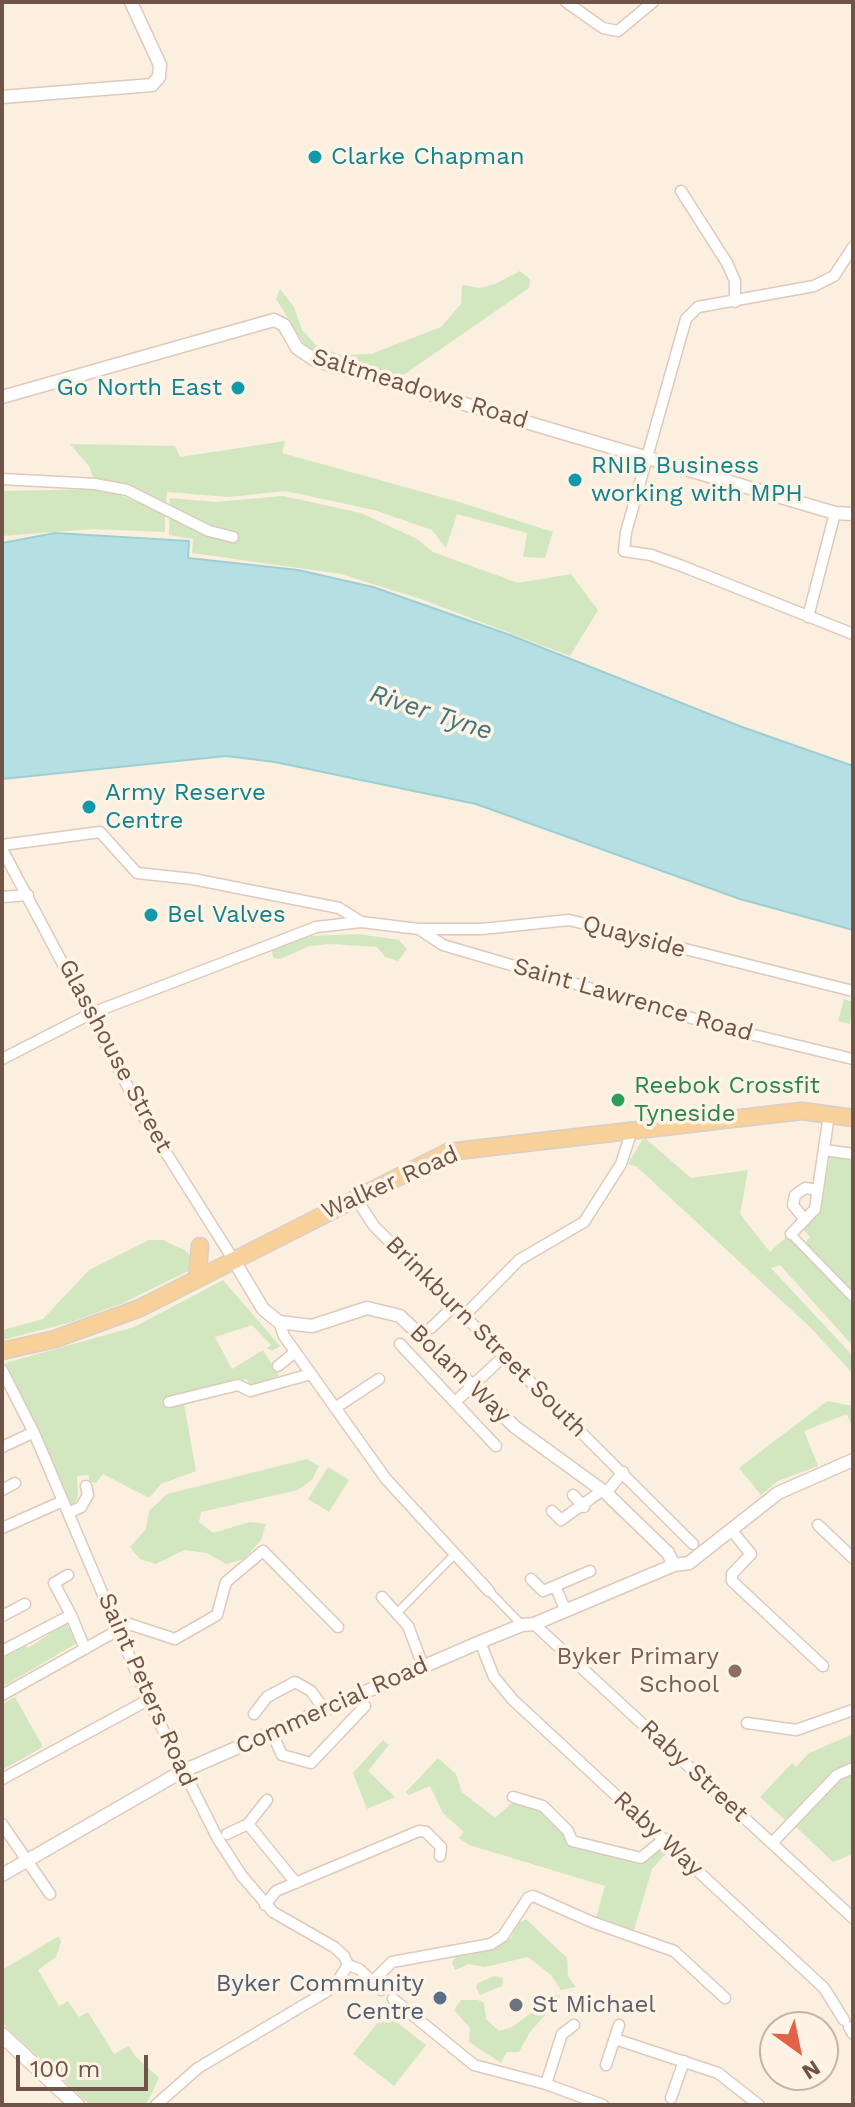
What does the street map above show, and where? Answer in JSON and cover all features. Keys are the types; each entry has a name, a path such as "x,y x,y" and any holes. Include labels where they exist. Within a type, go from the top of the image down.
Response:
{"main road":[{"name":"Walker Road","path":"2,1351 104,1323 448,1152 784,1113 853,1118"},
{"path":"197,1278 200,1246"},
{"path":"2,2035 77,2105"}],"street":[{"path":"2,97 152,85 159,77 160,65 131,2"},
{"path":"566,2 603,28 618,31 653,2"},
{"path":"681,191 727,263 735,281 735,302"},
{"path":"853,247 834,276 814,286 698,307 686,319 626,532 624,551 672,562 853,634"},
{"name":"Saltmeadows Road","path":"2,397 254,322 274,320 284,325 297,348 315,360 835,513 853,514"},
{"path":"2,479 95,484 127,490 204,529 233,537"},
{"path":"808,617 835,513"},
{"path":"2,847 100,832 137,873 193,879 339,908 361,922"},
{"name":"Glasshouse Street","path":"2,847 92,1013 146,1121 233,1259"},
{"path":"2,897 28,895"},
{"name":"Quayside","path":"92,1013 316,927 361,922 419,929 482,929 569,920 853,991"},
{"name":"Saint Lawrence Road","path":"419,929 443,945 729,1029 853,1059"},
{"path":"2,1059 92,1013"},
{"path":"829,1115 815,1209 791,1234 853,1298"},
{"path":"465,1315 519,1260 584,1222 621,1164 632,1130"},
{"path":"824,1150 853,1154"},
{"path":"805,1220 793,1205 795,1195 805,1188 818,1190"},
{"name":"Brinkburn Street South","path":"355,1197 374,1226 693,1544"},
{"path":"233,1259 263,1309 279,1322 295,1352 386,1479 489,1591 528,1624"},
{"path":"431,1328 455,1305"},
{"name":"Bolam Way","path":"279,1322 312,1326 358,1309 384,1310 408,1323 515,1427 605,1491 668,1553 674,1565"},
{"path":"400,1344 496,1446"},
{"path":"278,1366 295,1352"},
{"path":"455,1402 505,1355"},
{"name":"Saint Peters Road","path":"2,1370 63,1501 181,1772 227,1853 265,1905 334,1947 348,1965 381,1990"},
{"path":"169,1402 238,1385 250,1391 311,1374"},
{"path":"335,1408 379,1379"},
{"path":"2,1447 30,1434"},
{"name":"Commercial Road","path":"2,1875 181,1772 480,1642 566,1611 674,1565 689,1563 791,1485 853,1460"},
{"path":"552,1511 561,1520 605,1491 623,1472"},
{"path":"2,1490 15,1483"},
{"path":"68,1513 81,1507 88,1495 86,1486"},
{"path":"573,1495 584,1507"},
{"path":"2,1528 63,1501"},
{"path":"818,1525 853,1558"},
{"path":"732,1531 751,1554 732,1574 732,1581 823,1666"},
{"path":"2,1695 129,1624 175,1639 217,1615 226,1582 263,1551 338,1627"},
{"path":"398,1612 454,1555"},
{"path":"531,1579 543,1591 590,1571"},
{"path":"68,1575 54,1583 85,1649"},
{"path":"555,1586 566,1611"},
{"path":"382,1597 408,1626 423,1666"},
{"path":"2,1616 25,1604"},
{"path":"2,1651 71,1615"},
{"name":"Raby Street","path":"528,1624 853,1918"},
{"name":"Raby Way","path":"480,1642 494,1677 503,1689 824,1988 849,2027"},
{"path":"254,1714 267,1697 295,1682 311,1691 324,1709"},
{"path":"2,1779 148,1700"},
{"path":"272,1733 282,1755 311,1763 365,1706"},
{"path":"747,1723 796,1730 853,1710"},
{"path":"772,1843 837,1775 853,1768"},
{"path":"513,1797 543,1806 568,1831 572,1841 641,1858 664,1839"},
{"path":"227,1834 248,1824 267,1800"},
{"path":"2,1824 50,1894"},
{"path":"248,1824 296,1883"},
{"path":"265,1905 276,1891 419,1831 426,1832 441,1847 440,1856"},
{"path":"373,1981 392,1962 491,1944 503,1936 525,1902 533,1896 592,1922 674,1951 725,1998"},
{"path":"162,2103 198,2068 334,1987 348,1965"},
{"path":"393,1999 474,2065 546,2084 603,2105"},
{"path":"546,2084 562,2034 574,2025"},
{"path":"606,2065 619,2025"},
{"path":"615,2039 732,2080 759,2105"},
{"path":"671,2098 684,2061"}],"green space":[{"path":"520,271 530,279 529,288 399,378 308,350 276,299 280,289 294,307 302,330 318,347 341,355 371,354 441,327 461,304 462,285 480,288"},
{"path":"285,441 282,453 459,502 553,532 545,558 523,557 527,533 457,514 446,548 432,530 374,510 285,491 229,497 167,492 166,503 93,477 89,466 70,444 175,446 180,457"},
{"path":"106,489 165,514 165,532 94,529 2,536 2,491"},
{"path":"283,496 361,513 417,539 433,552 518,583 571,574 598,610 570,656 421,599 341,574 192,553 193,539 169,535 170,498 216,502"},
{"path":"359,934 399,940 407,949 398,961 385,957 377,947 331,944 310,946 280,959 273,958 272,950 311,936"},
{"path":"844,999 853,1002 850,1024 838,1021"},
{"path":"646,1139 691,1178 748,1170 740,1214 770,1252 786,1237 800,1248 810,1237 802,1228 821,1208 830,1154 853,1158 853,1346 780,1265 771,1268 853,1356 853,1374 810,1327 637,1167 628,1164 642,1140"},
{"path":"149,1240 163,1240 186,1251 193,1260 192,1269 123,1303 72,1322 2,1340 2,1330 43,1319 89,1270"},
{"path":"223,1280 280,1346 272,1351 267,1348 271,1345 252,1325 215,1337 232,1369 263,1350 279,1376 249,1385 247,1379 165,1398 168,1407 184,1404 196,1471 161,1484 149,1498 103,1474 96,1483 89,1481 89,1475 77,1476 78,1497 72,1507 6,1363 134,1327"},
{"path":"827,1401 853,1406 853,1429 847,1414 804,1431 818,1466 778,1481 761,1495 739,1468"},
{"path":"307,1459 319,1466 312,1480 298,1490 201,1512 199,1522 213,1533 250,1522 266,1524 261,1540 244,1559 226,1564 207,1553 184,1550 156,1564 140,1559 130,1547 146,1529 149,1511 167,1494"},
{"path":"328,1467 349,1480 329,1512 308,1499"},
{"path":"66,1623 77,1643 2,1687 2,1654 24,1643 28,1648"},
{"path":"15,1697 43,1747 2,1770 2,1704"},
{"path":"853,1734 853,1762 831,1772 785,1820 760,1797 792,1763 796,1767 809,1753"},
{"path":"383,1740 389,1745 368,1771 395,1797 367,1809 353,1773"},
{"path":"438,1758 456,1774 462,1792 495,1818 514,1801 539,1808 564,1831 569,1844 640,1863 661,1845 668,1851 652,1869 634,1930 596,1918 605,1886 469,1845 459,1838 464,1832 443,1813 430,1786 409,1795 406,1792"},
{"path":"853,1770 853,1854 833,1862 793,1824 838,1776"},
{"path":"526,1919 567,1958 568,1976 576,1987 561,1990 551,1975 528,1957 485,1967 469,1964 455,1970 452,1962 457,1956 495,1948 511,1938 517,1924"},
{"path":"59,1936 61,1942 56,1957 38,1970 59,2006 68,2001 79,2017 88,2012 114,2054 129,2046 135,2056 159,2078 146,2105 90,2105 2,2023 2,1970"},
{"path":"494,1976 503,1978 502,1986 480,1995 476,1987 478,1983"},
{"path":"556,1995 560,1996 557,2011 548,2012 530,2032 519,2052 507,2052 501,2063 469,2042 470,2028 454,2010 461,2000 478,2000 484,2003 486,2019 499,2031 512,2027"},
{"path":"385,2013 426,2045 394,2086 353,2054"}],"water":[{"name":"River Tyne","path":"55,533 189,541 188,558 298,570 373,587 510,635 742,727 853,766 853,930 740,899 476,804 275,762 226,756 2,779 2,543"}],"place":[{"name":"Clarke Chapman","path":"315,157"},
{"name":"Go North East","path":"238,388"},
{"name":"RNIB Business working with MPH","path":"575,480"},
{"name":"Army Reserve Centre","path":"89,807"},
{"name":"Bel Valves","path":"151,915"},
{"name":"Reebok Crossfit Tyneside","path":"618,1100"},
{"name":"Byker Primary School","path":"735,1671"},
{"name":"Byker Community Centre","path":"440,1998"},
{"name":"St Michael","path":"516,2005"}]}
